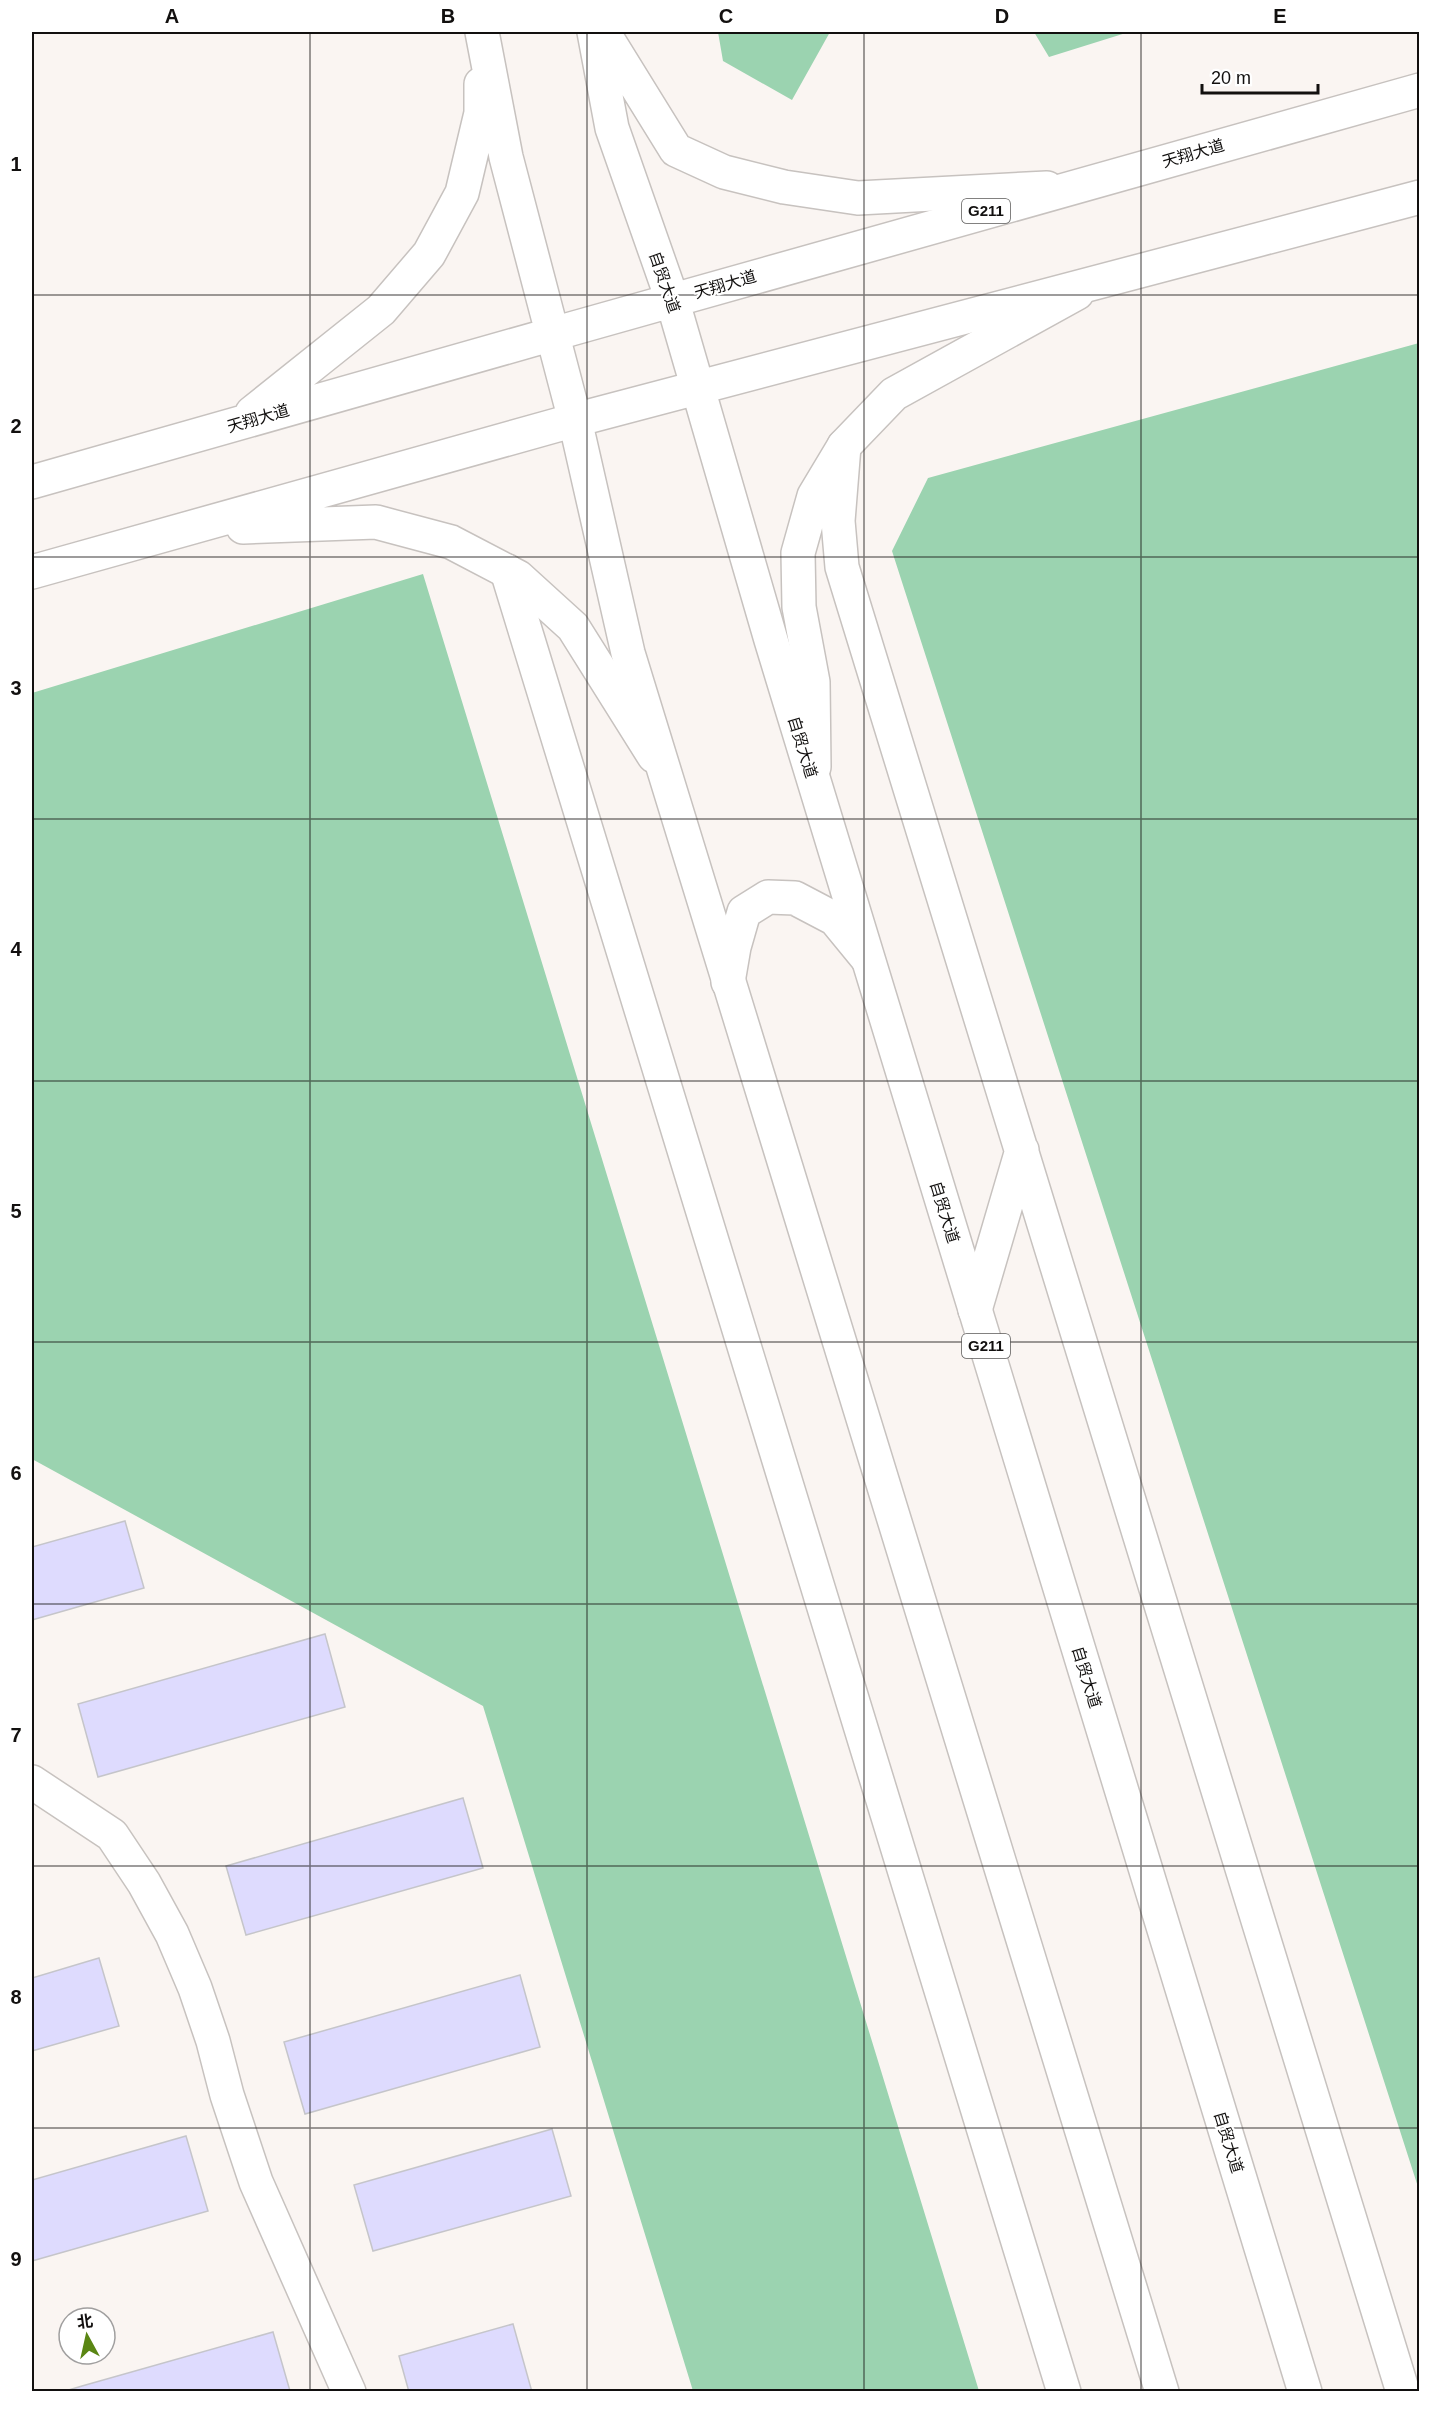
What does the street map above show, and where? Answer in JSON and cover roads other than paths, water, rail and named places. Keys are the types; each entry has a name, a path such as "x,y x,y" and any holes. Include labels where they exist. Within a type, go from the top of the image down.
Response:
{"main road":[{"path":"482,32 506,157 554,334 628,653 1162,2391"},
{"path":"237,424 381,310 429,254 462,193 481,113 482,32"},
{"name":"自贸大道","path":"594,32 612,128 672,299 700,388 814,784 1305,2391"},
{"path":"603,32 676,150 724,172 784,187 858,198 1073,187"},
{"name":"天翔大道","path":"32,482 672,299 1419,90"},
{"path":"32,572 575,420 1419,197"},
{"path":"814,784 813,682 799,607 798,553 814,496 844,446 894,394 1094,283"},
{"path":"844,446 838,521 842,567 1403,2391"},
{"path":"173,532 281,524 376,522 451,542 518,577 573,627 666,774"},
{"path":"507,571 1064,2391"},
{"path":"728,982 734,946 744,912 768,897 795,898 835,919 867,958"},
{"path":"975,1310 1022,1150"},
{"path":"32,1782 112,1834 144,1883 172,1934 195,1988 213,2041 227,2095 256,2182 348,2391"}]}
